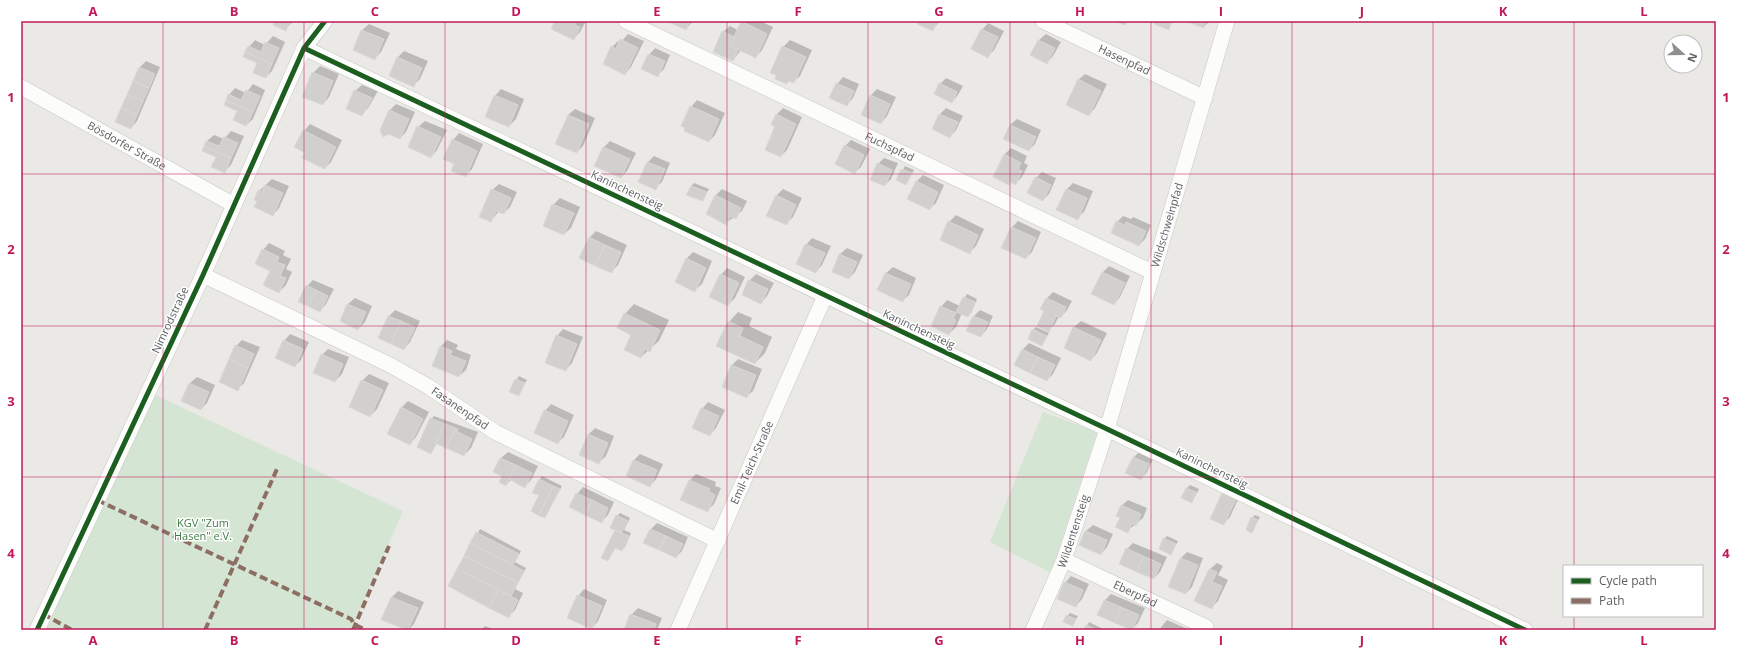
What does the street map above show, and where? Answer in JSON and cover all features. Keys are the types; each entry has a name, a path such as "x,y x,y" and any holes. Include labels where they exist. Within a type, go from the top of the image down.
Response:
{"street":[{"name":"Nimrodstraße","path":"36,630 203,275 304,48 325,21"},
{"name":"Fuchspfad","path":"626,21 1152,272"},
{"name":"Hasenpfad","path":"1043,21 1205,98"},
{"name":"Wildschweinpfad","path":"1107,429 1227,21"},
{"name":"Kaninchensteig","path":"304,48 1107,429 1525,630"},
{"name":"Bösdorfer Straße","path":"21,87 234,205"},
{"name":"Fasanenpfad","path":"203,275 390,365 429,387 495,432 718,541"},
{"name":"Emil-Teich-Straße","path":"678,630 825,296"},
{"name":"Wildentensteig","path":"1032,630 1064,560 1107,429"},
{"name":"Eberpfad","path":"1064,560 1206,627"}],"green space":[{"name":"KGV \"Zum Hasen\" e.V.","path":"153,394 403,511 351,630 45,630"},
{"path":"1043,412 1097,432 1051,573 990,542"}],"building":[{"path":"275,21 290,21 286,31 273,25"},
{"path":"555,21 576,21 575,25 580,27 574,40 551,29"},
{"path":"667,21 690,21 686,30"},
{"path":"741,21 767,34 756,58 730,46"},
{"path":"918,21 937,21 933,31 917,24"},
{"path":"1114,21 1127,21 1125,25"},
{"path":"1155,21 1172,21 1169,30 1154,24"},
{"path":"1185,21 1206,21 1204,28"},
{"path":"981,29 998,37 988,58 971,49"},
{"path":"361,30 384,39 375,60 353,50"},
{"path":"722,31 734,37 730,46 738,50 733,61 713,52"},
{"path":"620,39 638,48 625,75 603,64 611,46 616,49"},
{"path":"1038,40 1055,48 1047,64 1030,55"},
{"path":"265,42 279,48 272,64 245,52 248,46 261,52"},
{"path":"782,46 806,57 794,83 788,81 787,84 775,79 776,75 770,73"},
{"path":"245,52 272,64 266,78 253,73 257,63 243,57"},
{"path":"648,54 665,61 658,77 641,69"},
{"path":"397,57 422,68 414,87 389,76"},
{"path":"139,67 155,74 149,88 133,81"},
{"path":"312,72 333,81 323,105 302,97"},
{"path":"1078,79 1101,91 1089,116 1066,105"},
{"path":"133,81 149,88 143,101 127,95"},
{"path":"836,83 854,91 847,106 829,98"},
{"path":"939,83 957,92 952,103 934,94"},
{"path":"246,90 260,96 253,112 226,100 228,94 241,100"},
{"path":"354,90 372,98 362,116 346,109"},
{"path":"127,95 143,101 137,115 121,108"},
{"path":"494,95 518,105 509,127 485,117"},
{"path":"870,95 890,104 881,124 861,115"},
{"path":"226,100 253,112 246,126 233,120 237,111 224,105"},
{"path":"690,106 719,119 709,142 684,131 685,128 681,126"},
{"path":"121,108 137,115 131,129 115,122"},
{"path":"389,110 409,119 400,139 389,134 383,137 380,130"},
{"path":"776,114 796,124 781,157 765,150 775,126 771,125"},
{"path":"939,114 958,122 950,138 932,129"},
{"path":"568,115 589,124 577,153 555,144"},
{"path":"1010,125 1036,137 1029,151 1003,139"},
{"path":"417,126 441,137 431,158 408,147"},
{"path":"303,130 336,147 325,169 302,158 305,153 294,147"},
{"path":"224,137 238,143 231,158 204,146 206,141 219,146"},
{"path":"452,139 477,151 466,177 451,171 454,164 443,159"},
{"path":"844,145 864,155 855,174 835,164"},
{"path":"204,146 231,158 225,173 211,167 216,157 202,151"},
{"path":"603,147 630,159 621,178 594,166"},
{"path":"1004,154 1021,163 1018,169 1022,171 1016,185 1010,182 1009,185 993,177"},
{"path":"647,162 665,169 656,190 638,182"},
{"path":"877,163 892,170 885,186 870,180"},
{"path":"901,169 912,173 906,185 896,180"},
{"path":"1035,177 1051,185 1043,201 1027,193"},
{"path":"916,181 938,192 930,210 907,199"},
{"path":"265,185 283,193 273,216 254,207 257,201 254,200 258,190 262,192"},
{"path":"691,186 707,192 703,201 686,195"},
{"path":"491,189 511,198 504,214 496,211 491,222 479,217"},
{"path":"1066,189 1087,198 1078,220 1056,210"},
{"path":"715,195 741,208 736,219 730,216 726,225 706,214"},
{"path":"776,195 796,205 787,225 766,216"},
{"path":"552,204 574,213 564,235 543,226"},
{"path":"948,221 978,235 970,254 940,240"},
{"path":"1116,221 1125,225 1126,222 1146,231 1139,246 1111,233"},
{"path":"1011,227 1036,238 1026,259 1001,248"},
{"path":"589,237 605,245 595,266 579,258"},
{"path":"805,244 825,253 816,273 796,264"},
{"path":"605,245 621,252 612,273 595,266"},
{"path":"262,249 279,257 277,262 285,265 280,276 286,278 279,293 263,285 270,271 255,264"},
{"path":"839,254 857,262 849,279 832,272"},
{"path":"686,258 706,268 695,292 675,282"},
{"path":"1102,272 1125,283 1114,305 1091,294"},
{"path":"885,273 911,284 903,302 877,290"},
{"path":"720,274 739,283 728,306 709,297"},
{"path":"748,280 768,289 761,304 742,295"},
{"path":"306,285 316,290 308,306 298,302"},
{"path":"316,290 328,296 320,312 308,306"},
{"path":"963,297 975,302 968,317 956,312"},
{"path":"1046,298 1066,307 1061,318 1056,316 1049,332 1037,326 1044,311 1040,309"},
{"path":"347,304 366,312 358,330 340,321"},
{"path":"940,306 956,313 953,319 956,320 949,335 931,326"},
{"path":"624,313 660,330 650,352 645,349 641,358 624,350 631,335 617,328"},
{"path":"388,316 401,321 391,344 378,338"},
{"path":"973,316 988,322 981,337 966,331"},
{"path":"401,321 415,327 404,350 391,344"},
{"path":"728,321 743,328 740,336 763,347 755,364 716,346"},
{"path":"1073,327 1101,340 1091,361 1064,348"},
{"path":"1032,329 1047,336 1042,346 1028,339"},
{"path":"556,335 577,344 566,371 545,363"},
{"path":"283,340 303,349 295,367 275,358"},
{"path":"235,345 254,354 248,368 229,359"},
{"path":"440,346 452,351 450,355 466,361 459,377 432,366"},
{"path":"1022,349 1038,357 1030,373 1014,365"},
{"path":"321,354 343,364 335,382 313,373"},
{"path":"1038,357 1055,365 1047,381 1030,373"},
{"path":"229,359 248,368 238,391 219,382"},
{"path":"731,365 756,375 747,398 722,387"},
{"path":"515,379 525,383 519,396 509,392"},
{"path":"361,380 383,390 370,417 349,407"},
{"path":"189,383 209,392 201,410 181,401"},
{"path":"401,407 423,419 410,445 387,434"},
{"path":"701,408 719,416 710,436 692,428"},
{"path":"544,410 568,421 558,444 534,433"},
{"path":"430,418 445,424 431,454 417,447"},
{"path":"445,424 458,429 457,432 454,430 446,448 435,443"},
{"path":"454,430 472,439 464,456 446,448"},
{"path":"588,434 608,443 599,464 579,455"},
{"path":"1133,457 1149,464 1141,480 1125,473"},
{"path":"500,458 516,465 506,486 499,482 502,476 493,472"},
{"path":"633,460 657,470 650,487 626,476"},
{"path":"516,465 532,473 525,488 509,479"},
{"path":"539,479 553,486 539,516 531,511 539,495 532,493"},
{"path":"689,480 710,489 709,492 715,495 708,512 680,500"},
{"path":"553,486 560,489 545,518 539,516"},
{"path":"1186,488 1196,492 1192,503 1181,498"},
{"path":"576,493 592,500 585,515 569,507"},
{"path":"1222,493 1236,499 1224,525 1210,519"},
{"path":"592,500 608,508 602,523 585,515"},
{"path":"1121,505 1141,514 1136,526 1132,523 1128,533 1115,527 1120,518 1116,516"},
{"path":"616,515 628,521 621,533 610,528"},
{"path":"1251,517 1258,520 1252,533 1246,530"},
{"path":"650,529 666,536 659,550 643,543"},
{"path":"615,530 629,536 622,551 615,548 608,561 601,558"},
{"path":"1085,531 1107,540 1101,555 1079,545"},
{"path":"476,532 519,554 513,565 470,543"},
{"path":"666,536 683,544 676,558 659,550"},
{"path":"1163,538 1176,544 1171,555 1159,549"},
{"path":"470,543 524,571 518,583 464,556"},
{"path":"1126,548 1143,556 1137,572 1119,564"},
{"path":"464,556 518,583 511,596 457,569"},
{"path":"1143,556 1161,564 1154,579 1137,572"},
{"path":"1180,558 1198,565 1186,594 1168,587"},
{"path":"457,569 498,590 489,608 448,586"},
{"path":"1209,569 1217,572 1212,582 1222,586 1212,609 1194,601"},
{"path":"1064,582 1083,590 1076,607 1057,599"},
{"path":"498,590 518,600 509,618 489,608"},
{"path":"577,595 602,606 592,629 567,618"},
{"path":"391,597 418,608 408,630 381,620"},
{"path":"1104,600 1121,607 1115,623 1097,615"},
{"path":"1121,607 1139,615 1132,630 1115,623"},
{"path":"630,614 656,624 654,630 624,630"},
{"path":"1066,615 1076,619 1073,626 1063,622"},
{"path":"1086,625 1097,630 1083,630"}],"marked path":[{"path":"205,630 277,469"},
{"path":"97,500 351,619 355,625 366,630"},
{"path":"353,630 389,546"},
{"path":"43,614 72,630"}],"cycle path":[{"path":"37,630 203,275 304,48 325,21"},
{"path":"304,48 1107,429 1525,630"}]}
